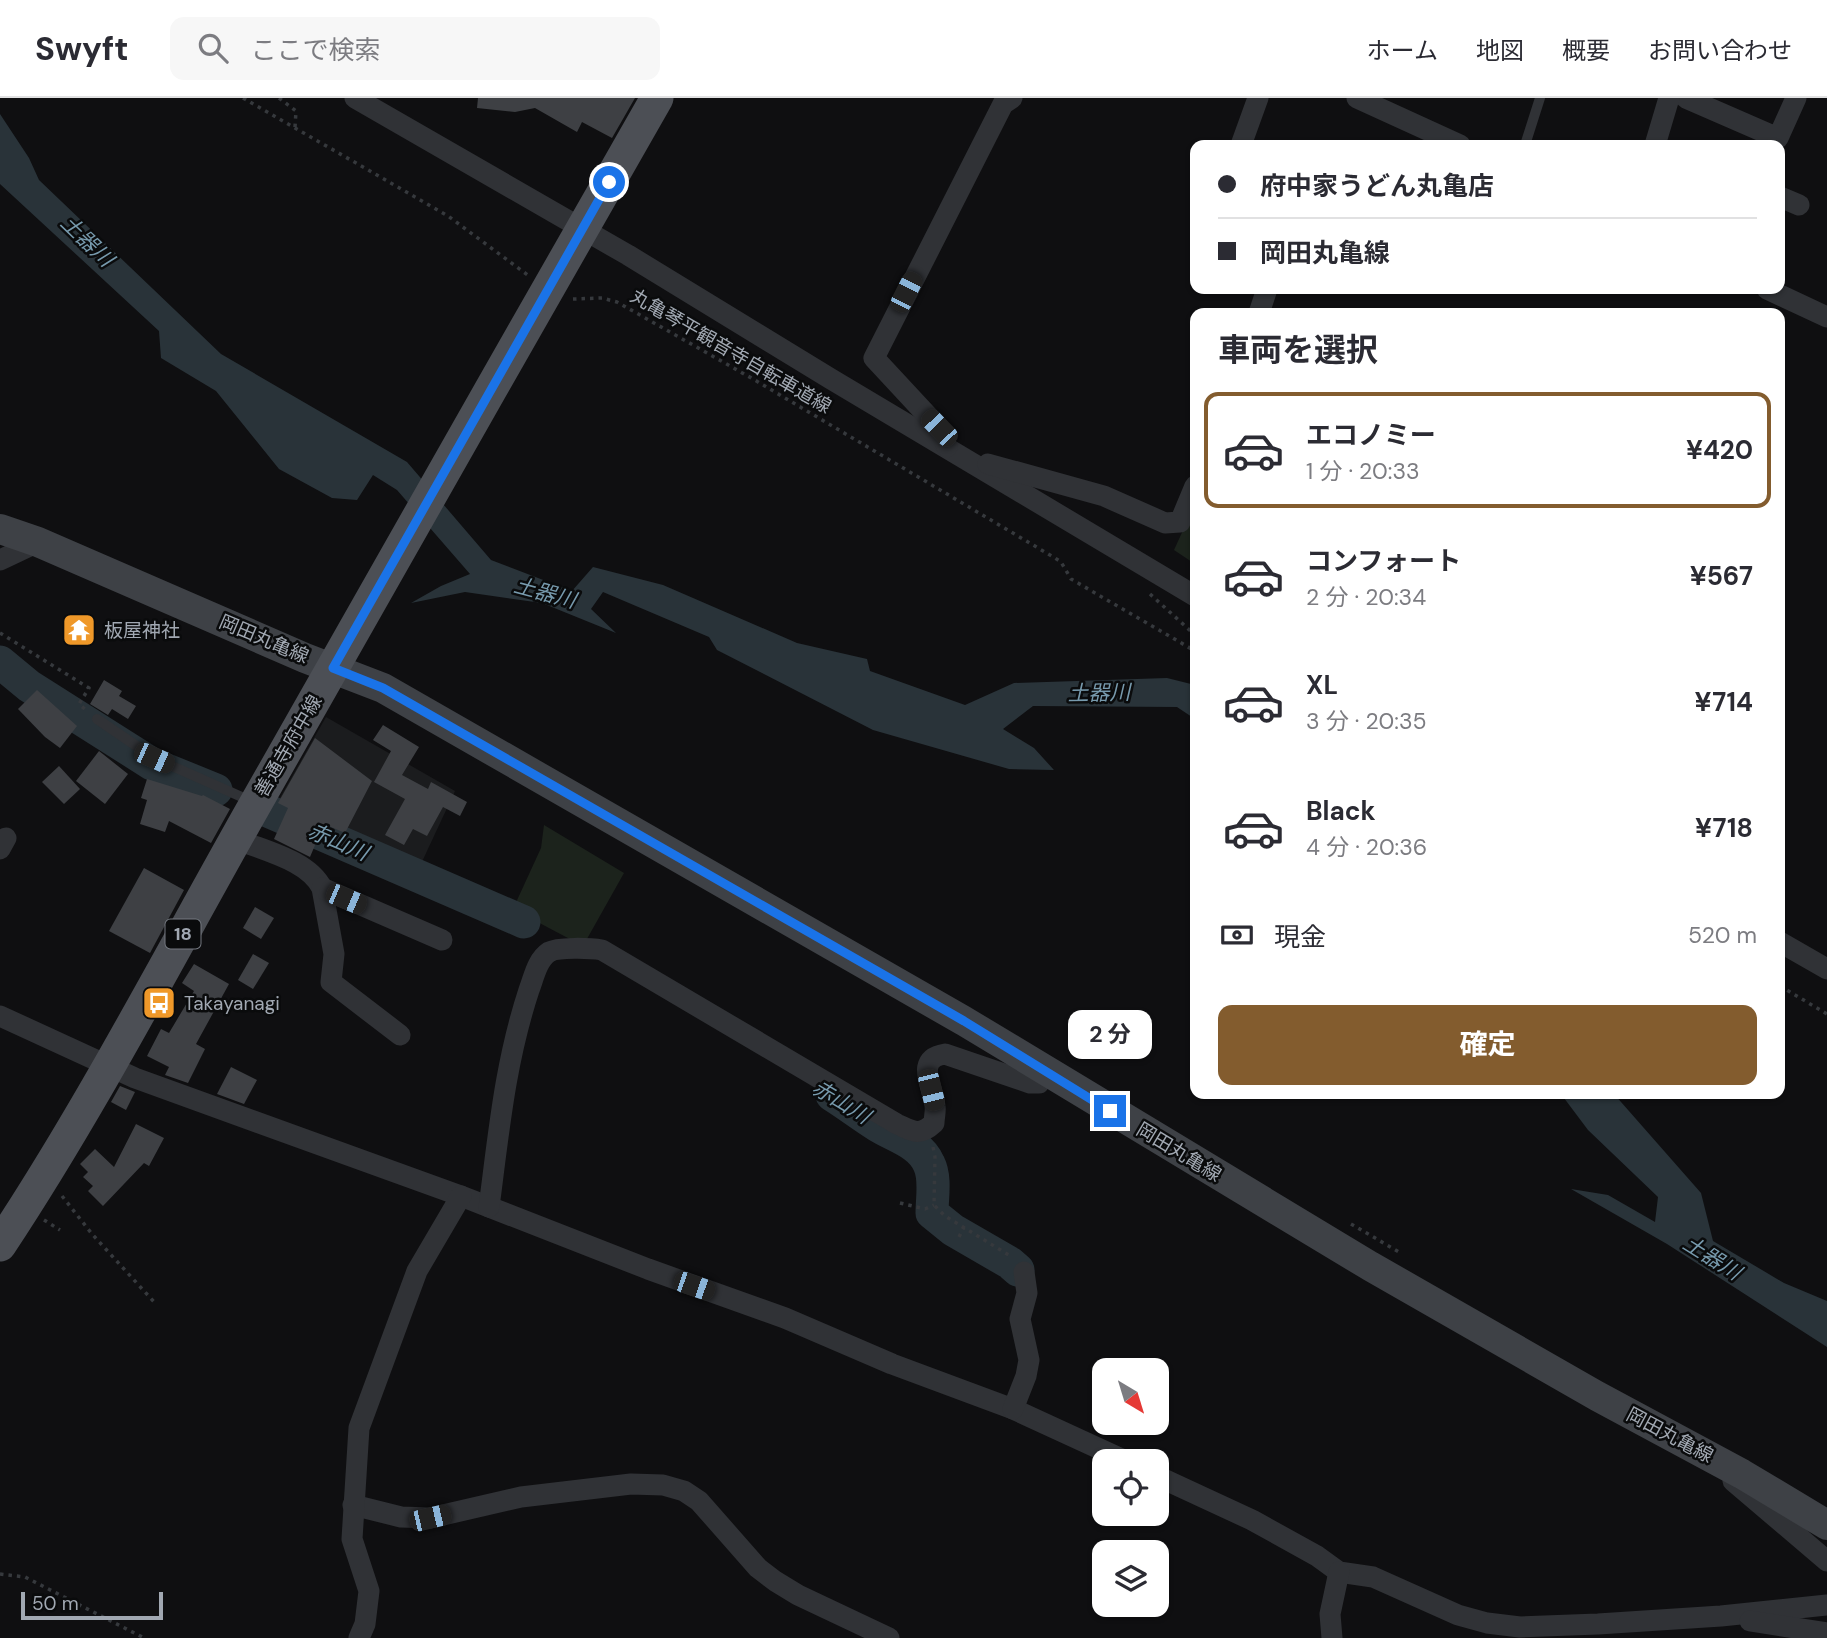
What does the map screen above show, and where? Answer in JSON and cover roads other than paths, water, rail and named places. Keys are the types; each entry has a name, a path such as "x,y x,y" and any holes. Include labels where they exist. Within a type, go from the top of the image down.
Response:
{"main road":[{"name":"善通寺府中線","path":"0,1245 111,1067 333,668 547,272 583,230 657,98"},
{"name":"岡田丸亀線","path":"0,528 383,688 964,1021 1382,1273 1742,1474 1827,1525"}],"street":[{"path":"355,98 385,108 583,230 639,261 1190,593"},
{"path":"1012,98 1003,104 874,358 939,428 955,453 1104,496 1165,523 1180,522 1190,498"},
{"path":"1243,140 1258,98"},
{"path":"1357,98 1449,140"},
{"path":"1658,140 1669,98"},
{"path":"1686,98 1709,103 1779,138 1796,98"},
{"path":"1778,294 1827,317"},
{"path":"0,560 38,542"},
{"path":"236,839 306,868 318,879 323,888 334,954 331,982 400,1035"},
{"path":"323,888 442,940"},
{"path":"1785,945 1827,969"},
{"path":"489,1207 506,1077 515,1036 535,972 542,957 552,950 602,950 897,1124 916,1132 926,1131 934,1123 935,1107 927,1073 929,1062 935,1055 945,1054 1030,1083 1039,1083 1046,1072"},
{"path":"0,1016 135,1078 461,1196 648,1269 785,1318 892,1364 1013,1409 1100,1449"},
{"path":"359,1638 365,1624 369,1591 352,1539 359,1428 417,1271 461,1196"},
{"path":"1013,1409 1026,1376 1029,1360 1020,1319 1027,1293 1024,1272"},
{"path":"1697,1450 1827,1562"},
{"path":"1169,1482 1252,1520 1317,1556 1339,1572 1373,1577 1458,1615 1487,1623 1520,1627 1721,1616 1827,1605"},
{"path":"353,1505 401,1517 430,1518 521,1497 631,1484 663,1485 684,1491 699,1501 758,1568 775,1581 798,1595 889,1638"},
{"path":"1332,1638 1329,1614 1339,1572"},
{"path":"1721,1616 1827,1633"}],"lane":[{"path":"1527,140 1540,98"},
{"path":"97,719 154,758 256,803"}],"water":[{"name":"土器川","path":"0,114 29,158 39,180 221,354 407,462 491,560 572,591 593,567 663,585 797,643 867,659 870,671 965,705 1014,683 1167,678 1190,684 1190,716 1177,707 1033,706 1003,729 1034,748 1054,770 1009,769 873,730 717,650 709,637 603,592 591,609 616,633 542,603 465,592 411,603 470,574 397,490 373,475 357,500 332,498 279,469 216,391 161,358 159,331 0,184"},
{"name":"土器川","path":"1565,1099 1618,1099 1701,1193 1713,1241 1784,1283 1827,1301 1827,1347 1667,1244 1571,1189 1608,1195 1655,1222 1658,1197 1588,1130"}],"waterway":[{"name":"赤山川","path":"0,662 29,686 152,764 216,790"},
{"name":"赤山川","path":"268,811 524,922"},
{"name":"赤山川","path":"832,1095 920,1151 929,1164 932,1175 932,1213 953,1230 1018,1270"}],"place":[{"name":"板屋神社","path":"79,630"},
{"name":"Takayanagi","path":"159,1003"}]}
